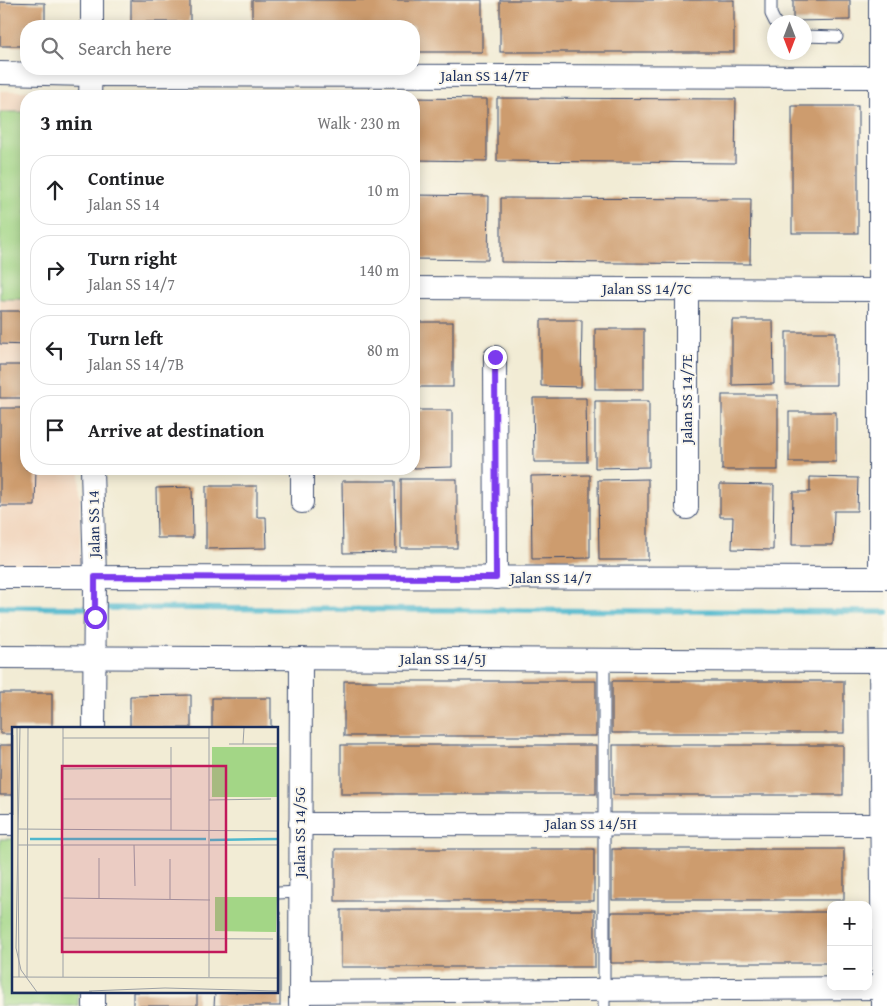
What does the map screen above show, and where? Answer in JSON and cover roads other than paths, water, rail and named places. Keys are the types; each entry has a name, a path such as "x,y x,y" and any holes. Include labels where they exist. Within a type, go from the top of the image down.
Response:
{"street":[{"path":"92,0 92,20"},
{"path":"880,0 880,290 884,343 884,578"},
{"name":"Jalan SS 14/7F","path":"0,73 20,75"},
{"name":"Jalan SS 14/7F","path":"26,75 90,80 880,77"},
{"name":"Jalan SS 14/7C","path":"420,288 880,290"},
{"name":"Jalan SS 14/7E","path":"687,289 687,508"},
{"path":"495,357 496,578"},
{"name":"Jalan SS 14","path":"92,475 95,598 94,727"},
{"path":"302,475 302,502"},
{"name":"Jalan SS 14/7","path":"0,577 95,598 496,578 884,578"},
{"name":"Jalan SS 14/5J","path":"0,657 883,661"},
{"name":"Jalan SS 14/5G","path":"300,999 301,658"},
{"path":"300,999 604,998 884,986 881,825 883,661"},
{"name":"Jalan SS 14/5H","path":"300,824 881,825"}],"lane":[{"path":"772,0 772,15"},
{"path":"812,36 837,37"},
{"path":"604,660 604,998"},
{"path":"279,892 300,892"}],"waterway":[{"path":"0,607 90,608"},
{"path":"99,608 887,612"}]}
